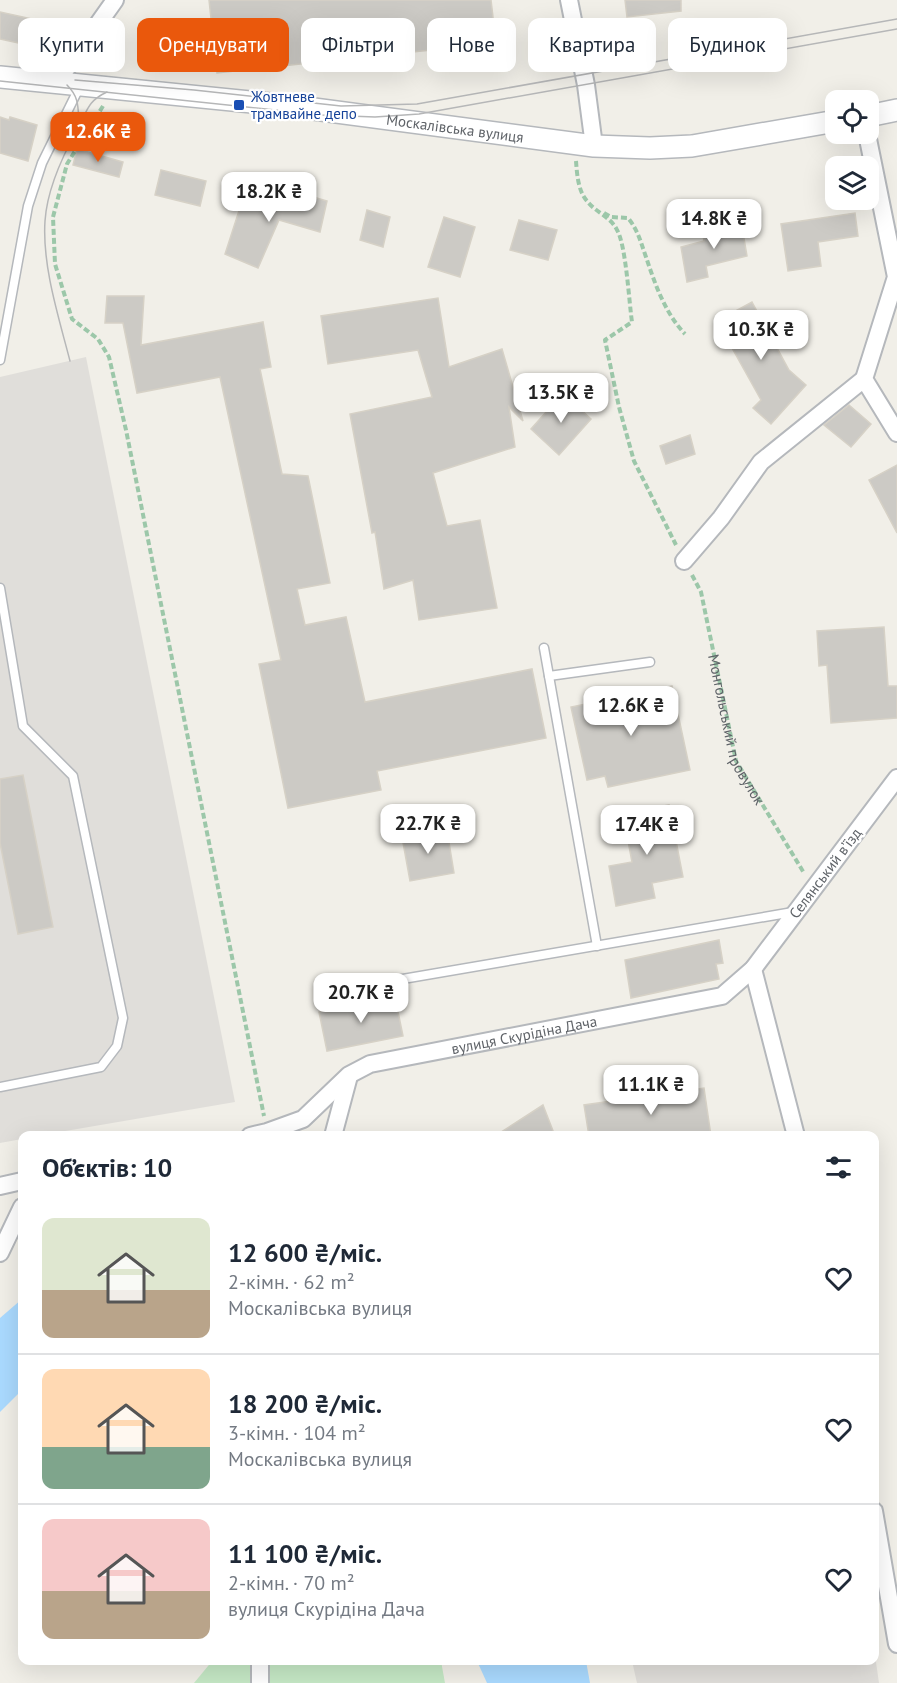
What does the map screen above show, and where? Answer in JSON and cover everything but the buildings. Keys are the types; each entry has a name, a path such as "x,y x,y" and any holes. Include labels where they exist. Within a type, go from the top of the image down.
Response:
{"street":[{"path":"59,79 115,0"},
{"path":"569,0 586,86 584,145"},
{"name":"Москалівська вулиця","path":"0,77 291,106 584,145 650,148 692,146 825,123"},
{"path":"879,114 897,110"},
{"path":"684,561 721,518 761,462 864,379 896,277 869,144"},
{"path":"864,379 897,433"},
{"name":"Селянський вʼїзд","path":"753,969 897,778"},
{"path":"753,969 794,1131"},
{"name":"вулиця Скурідіна Дача","path":"270,1131 303,1119 350,1075 370,1064 722,996 753,969"},
{"path":"334,1131 350,1075"},
{"path":"0,1186 18,1182"},
{"path":"0,1253 18,1215"},
{"path":"879,1540 897,1644"},
{"path":"260,1665 260,1683"}],"lane":[{"path":"0,360 28,206 42,163 76,94 83,86"},
{"path":"0,588 23,726 73,776 123,1018 117,1046 101,1067 0,1087"},
{"path":"544,648 597,946"},
{"path":"549,676 650,662"},
{"path":"356,987 796,911"}],"path":[{"path":"105,102 67,164 53,217 55,264 72,319 98,339 109,357 126,430 267,1131"},
{"path":"584,145 579,185 587,201 611,217 628,218 636,227 652,277 674,322 685,334"},
{"name":"Монгольський провулок","path":"602,212 617,230 632,322 605,340 619,407 634,461 701,592 736,761 813,889"}],"shaded area":[{"path":"86,357 235,1102 65,1131 18,1131 18,1140 0,1143 0,377"},
{"path":"633,1665 876,1665 879,1683 637,1683"}],"green space":[{"path":"209,1665 442,1665 445,1683 194,1683"}],"water":[{"path":"18,1302 18,1394 0,1412 0,1318"},
{"path":"479,1665 587,1665 590,1683 487,1683"}],"tram line":[{"path":"75,80 341,106 417,104 897,19"},
{"path":"0,81 323,115 375,117 419,114 897,29"},
{"path":"67,85 76,98 79,123"},
{"path":"70,361 56,310 46,256 46,209 56,174 86,112 95,99 107,92"}],"place":[{"name":"Жовтневе трамвайне депо","path":"239,105"}]}
